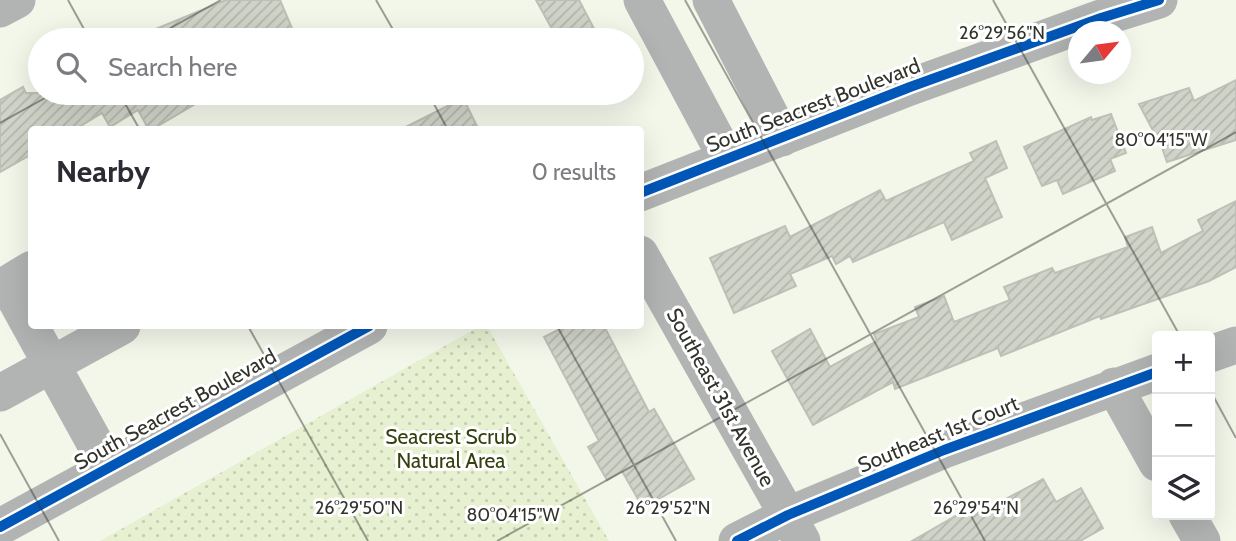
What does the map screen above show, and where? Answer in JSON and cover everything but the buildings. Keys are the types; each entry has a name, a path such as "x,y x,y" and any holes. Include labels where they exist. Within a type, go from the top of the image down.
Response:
{"street":[{"path":"0,9 17,0"},
{"path":"642,0 727,159"},
{"path":"711,0 782,138"},
{"name":"South Seacrest Boulevard","path":"644,192 910,87 1101,18 1159,0"},
{"name":"Southeast 31st Avenue","path":"644,261 795,528"},
{"path":"13,280 28,313"},
{"path":"35,329 52,365 108,467"},
{"path":"0,393 116,329"},
{"name":"South Seacrest Boulevard","path":"0,527 363,329"},
{"path":"1215,352 1236,345"},
{"name":"Southeast 1st Court","path":"737,541 795,528 944,450 1152,374"},
{"path":"1114,386 1154,457"},
{"path":"1190,520 1202,541"}],"green space":[{"name":"Seacrest Scrub Natural Area","path":"475,329 489,329 609,541 100,541"}],"cycle path":[{"path":"644,191 910,87 1101,18 1159,0"},
{"path":"0,527 363,329"},
{"path":"737,541 788,515 944,450 1152,374"}]}
